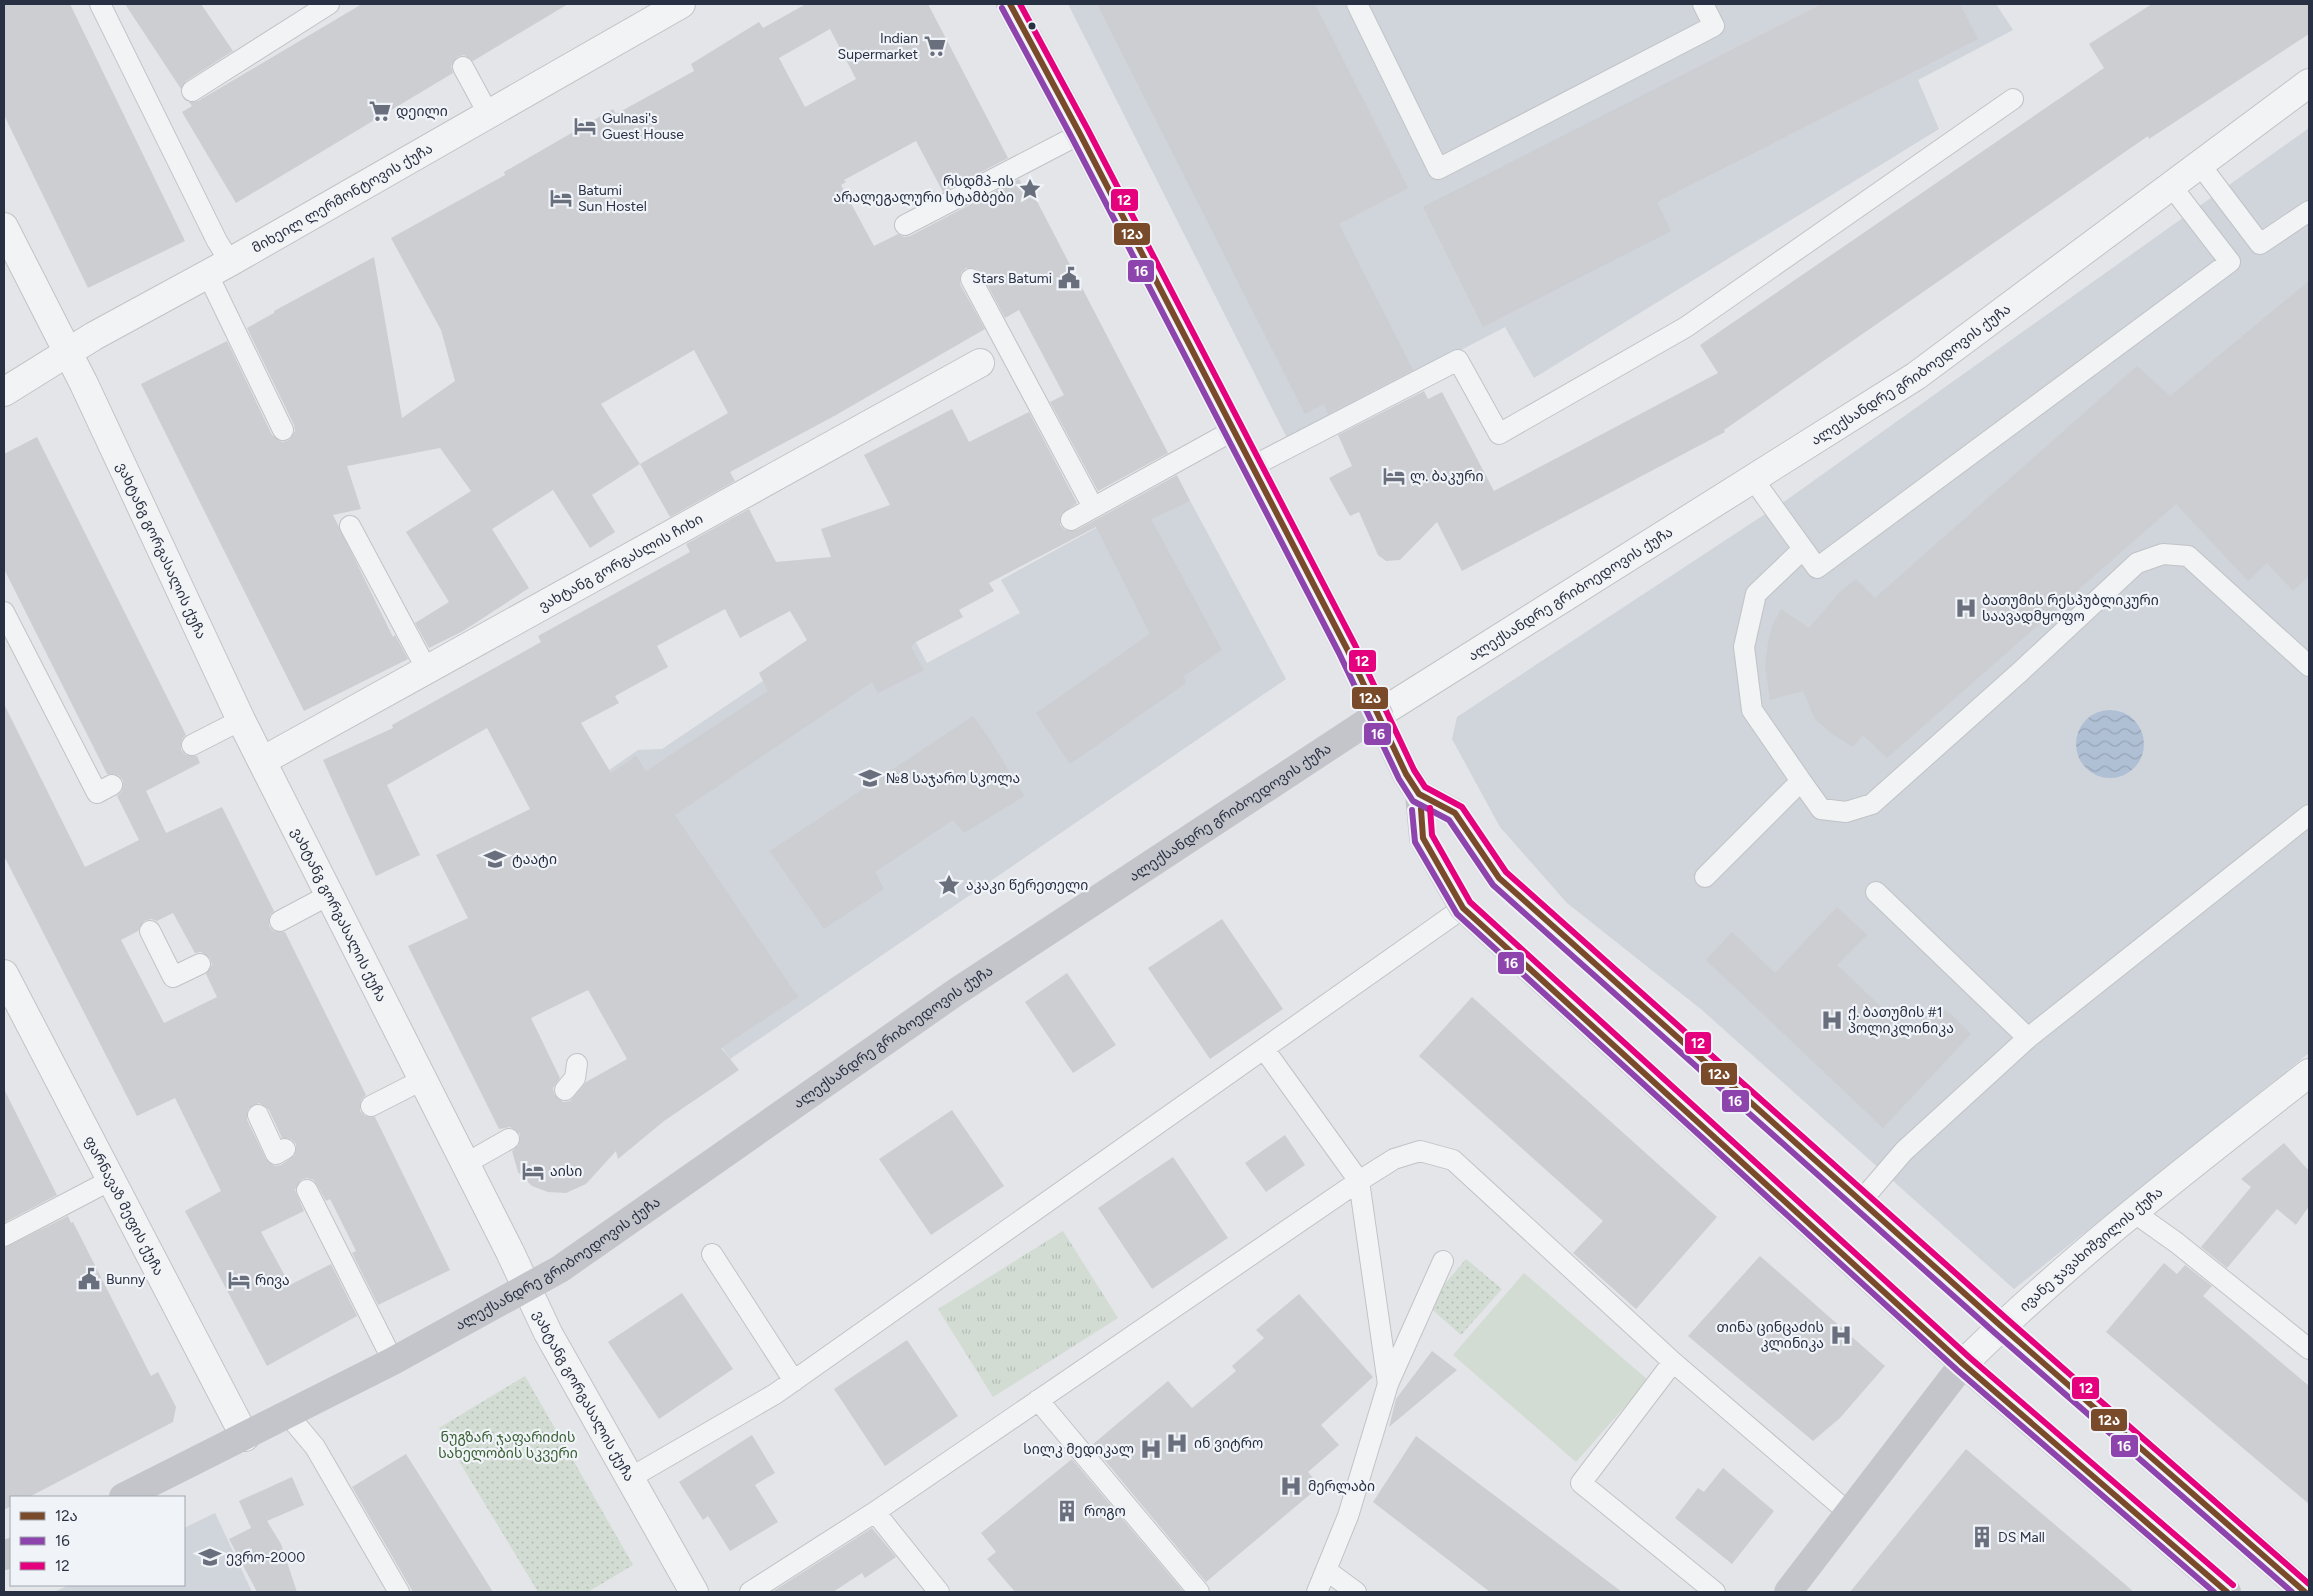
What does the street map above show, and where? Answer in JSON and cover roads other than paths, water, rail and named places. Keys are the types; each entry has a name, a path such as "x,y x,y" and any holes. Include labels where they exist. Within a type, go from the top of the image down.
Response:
{"main road":[{"path":"1010,4 1253,466 1379,714 1406,774 1419,794 1423,838 1463,908 1963,1364 2227,1592"},
{"name":"ალექსანდრე გრიბოედოვის ქუჩა","path":"125,1496 289,1416 560,1269 956,992 1379,714"},
{"path":"1419,794 1455,813 1499,878 2001,1326 2305,1592"},
{"name":"ივანე ჯავახიშვილის ქუჩა","path":"1788,1592 1963,1364"}],"street":[{"name":"მიხეილ ლერმონტოვის ქუჩა","path":"4,392 68,354 94,336 219,268 681,4"},
{"name":"ალექსანდრე გრიბოედოვის ქუჩა","path":"1379,714 1916,376 2309,84"},
{"name":"ვახტანგ გორგასალის ქუჩა","path":"4,227 68,354 241,720 548,1333 694,1592"},
{"name":"ვახტანგ გორგასლის ჩიხი","path":"262,762 980,363"},
{"name":"ფარნავაზ მეფის ქუჩა","path":"4,974 245,1437"},
{"name":"ივანე ჯავახიშვილის ქუჩა","path":"1963,1364 2001,1326 2132,1210 2309,1073"}],"lane":[{"path":"100,4 211,229 219,268 283,430"},
{"path":"192,91 329,4"},
{"path":"1357,4 1438,169 1714,26 1703,4"},
{"path":"463,67 489,115"},
{"path":"1253,466 1458,360 1500,434 1686,327 2013,99"},
{"path":"906,225 1080,134"},
{"path":"2201,166 2260,244 2309,211"},
{"path":"1753,479 1817,568 2230,262 2172,187"},
{"path":"970,279 1093,508"},
{"path":"1071,520 1234,430"},
{"path":"350,526 427,670"},
{"path":"1803,549 1756,594 1744,647 1752,710 1821,809 1846,812 1872,804 2020,672 2137,563 2162,554 2188,556 2309,666"},
{"path":"4,612 97,793 112,785"},
{"path":"192,745 241,720"},
{"path":"1706,877 1801,781"},
{"path":"1862,1201 1904,1151 2028,1038 2309,815"},
{"path":"1876,892 2028,1038"},
{"path":"280,921 329,895"},
{"path":"630,1478 664,1460 794,1381 1463,908"},
{"path":"150,931 173,977 200,964"},
{"path":"1264,1049 1359,1181 1388,1384"},
{"path":"565,1090 575,1078 577,1064"},
{"path":"371,1106 422,1080"},
{"path":"258,1115 276,1154 285,1149"},
{"path":"464,1164 509,1139"},
{"path":"750,1592 875,1512 1359,1181 1394,1159 1420,1151 1453,1160 1674,1362 1849,1513"},
{"path":"4,1236 111,1180"},
{"path":"307,1190 393,1361"},
{"path":"2132,1210 2177,1243 2309,1349"},
{"path":"712,1254 794,1381"},
{"path":"1317,1592 1348,1516 1388,1384 1443,1261"},
{"path":"1674,1362 1581,1483 1714,1592"},
{"path":"1038,1400 1199,1592"},
{"path":"289,1416 315,1447 399,1592"},
{"path":"875,1512 939,1592"},
{"path":"1326,1570 1356,1592"}],"water":[{"path":"2110,710 2123,712 2134,720 2142,731 2144,744 2142,757 2134,768 2123,776 2110,778 2097,776 2086,768 2078,757 2076,744 2078,731 2086,720 2097,712"}],"place":[{"name":"Indian Supermarket","path":"935,46"},
{"name":"დეილი","path":"380,111"},
{"name":"Gulnasi's Guest House","path":"585,126"},
{"name":"რსდმპ-ის არალეგალური სტამბები","path":"1030,189"},
{"name":"Batumi Sun Hostel","path":"561,198"},
{"name":"Stars Batumi","path":"1069,278"},
{"name":"ლ. ბაკური","path":"1394,476"},
{"name":"ბათუმის რესპუბლიკური საავადმყოფო","path":"1966,608"},
{"name":"№8 საჯარო სკოლა","path":"870,778"},
{"name":"ტაატი","path":"495,859"},
{"name":"აკაკი წერეთელი","path":"949,885"},
{"name":"ქ. ბათუმის #1 პოლიკლინიკა","path":"1832,1020"},
{"name":"აისი","path":"533,1171"},
{"name":"Bunny","path":"89,1279"},
{"name":"რივა","path":"239,1280"},
{"name":"თინა ცინცაძის კლინიკა","path":"1841,1335"},
{"name":"ინ ვიტრო","path":"1177,1443"},
{"name":"სილკ მედიკალ","path":"1151,1449"},
{"name":"მერლაბი","path":"1291,1486"},
{"name":"როგო","path":"1067,1511"},
{"name":"DS Mall","path":"1982,1537"},
{"name":"ევრო-2000","path":"210,1557"}],"park label":[{"name":"ნუგზარ ჯაფარიძის სახელობის სკვერი","path":"508,1445"}]}
